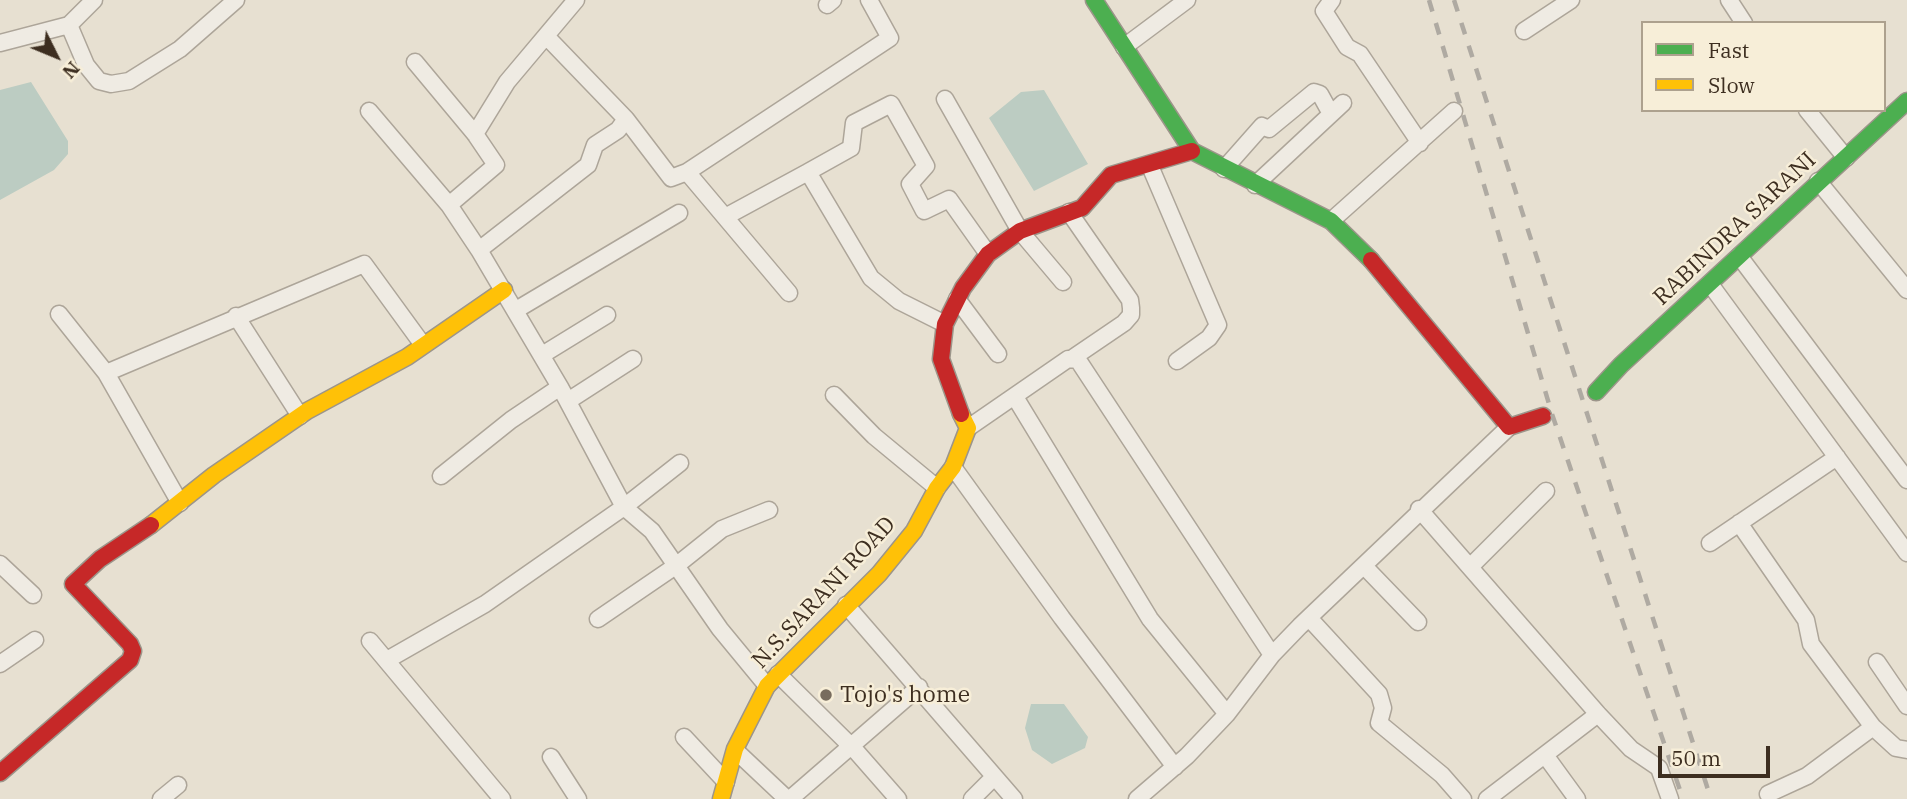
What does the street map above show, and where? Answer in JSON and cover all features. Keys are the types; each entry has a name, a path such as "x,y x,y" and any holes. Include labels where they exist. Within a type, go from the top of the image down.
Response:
{"street":[{"path":"0,43 69,25 94,0"},
{"path":"69,25 86,65 99,81 111,84 129,81 180,50 236,0"},
{"path":"475,134 508,82 576,0"},
{"path":"547,36 626,119 671,178 687,172 890,38 869,0"},
{"path":"1094,0 1192,151 1331,221 1359,246 1509,427"},
{"path":"1124,47 1187,0"},
{"path":"1332,0 1324,11 1347,47 1360,54 1420,143"},
{"path":"1524,32 1571,0"},
{"path":"1729,0 1743,21"},
{"path":"415,62 475,134 496,164 449,205"},
{"path":"1224,169 1262,126 1269,129 1314,92 1337,108 1255,185"},
{"path":"945,99 1020,231 1063,282"},
{"name":"RABINDRA SARANI","path":"1596,392 1907,100"},
{"path":"725,217 851,148 854,124 891,104 926,166 910,184 924,211 949,199 988,254"},
{"path":"369,111 449,205 479,250 568,401 624,507 652,531 720,629 772,680 848,745 898,799"},
{"path":"1331,221 1454,111"},
{"path":"1809,112 1846,158"},
{"path":"479,250 588,165 595,145 618,130 626,119"},
{"path":"1069,212 1130,300 1130,315 1124,323 1074,358 968,428 954,400 941,359 945,324 957,299 988,254 1020,231 1069,212 1082,208 1111,174 1150,166 1192,151"},
{"path":"1150,166 1218,326 1209,338 1177,361"},
{"path":"687,172 789,293"},
{"path":"808,172 871,278 899,301 945,324"},
{"path":"1818,181 1907,290"},
{"path":"516,310 679,213"},
{"path":"1739,256 1907,480"},
{"path":"106,373 364,264 424,345"},
{"path":"1710,284 1907,553"},
{"path":"0,773 130,660 133,651 130,644 74,584 100,559 300,416 424,345 504,290"},
{"path":"957,299 998,354"},
{"path":"60,314 106,373 180,503"},
{"path":"542,355 607,315"},
{"path":"236,316 300,416"},
{"path":"1074,358 1116,414 1272,655"},
{"path":"568,401 633,359"},
{"path":"441,476 511,420 560,387"},
{"path":"834,395 874,436 937,488"},
{"path":"1015,397 1150,619 1227,714"},
{"path":"1137,799 1175,767 1227,714 1272,655 1419,509 1509,427 1543,416"},
{"name":"N.S.SARANI ROAD","path":"721,799 736,751 772,680 879,574 914,531 937,488 953,467 968,428"},
{"path":"1710,543 1837,457"},
{"path":"387,660 485,604 624,507 680,463"},
{"path":"953,467 1175,767"},
{"path":"1471,566 1546,491"},
{"path":"1419,509 1598,714 1631,749 1659,768 1670,799"},
{"path":"598,619 677,565 722,529 769,510"},
{"path":"1739,523 1806,620 1811,644 1873,727 1896,748 1907,750"},
{"path":"0,564 33,595"},
{"path":"1364,566 1418,622"},
{"path":"846,605 919,687 993,778 1014,799"},
{"path":"1308,618 1379,694 1383,708 1379,723 1442,775 1463,799"},
{"path":"0,664 35,640"},
{"path":"370,641 502,799"},
{"path":"1877,662 1907,706"},
{"path":"736,751 789,799 848,745 919,687"},
{"path":"1487,799 1598,714"},
{"path":"1768,794 1807,776 1873,727"},
{"path":"684,737 726,782"},
{"path":"1545,755 1577,799"},
{"path":"551,757 578,799"},
{"path":"972,799 993,778"},
{"path":"161,799 178,785"}],"shaded area":[{"path":"31,82 68,141 68,154 54,170 0,200 0,90"},
{"path":"1044,90 1088,164 1034,191 989,118 1021,92"},
{"path":"1031,704 1064,704 1088,737 1085,748 1052,764 1032,750 1025,728"}],"railway":[{"path":"1429,0 1552,414 1683,799"},
{"path":"1454,0 1711,799"}],"traffic: fast":[{"path":"1094,0 1192,151 1331,221 1371,260"},
{"path":"1596,392 1621,365 1907,101"}],"traffic: slow":[{"path":"151,525 214,475 307,411 407,357 504,290"},
{"path":"721,799 735,749 767,686 879,574 914,531 937,488 953,467 968,428 961,414"}],"traffic: jam":[{"path":"961,414 941,359 945,324 963,288 988,254 1020,231 1082,208 1111,175 1192,151"},
{"path":"1371,260 1509,427 1543,416"},
{"path":"0,773 130,660 133,651 130,644 73,584 100,559 151,525"}],"place":[{"name":"Tojo's home","path":"826,695"}]}
